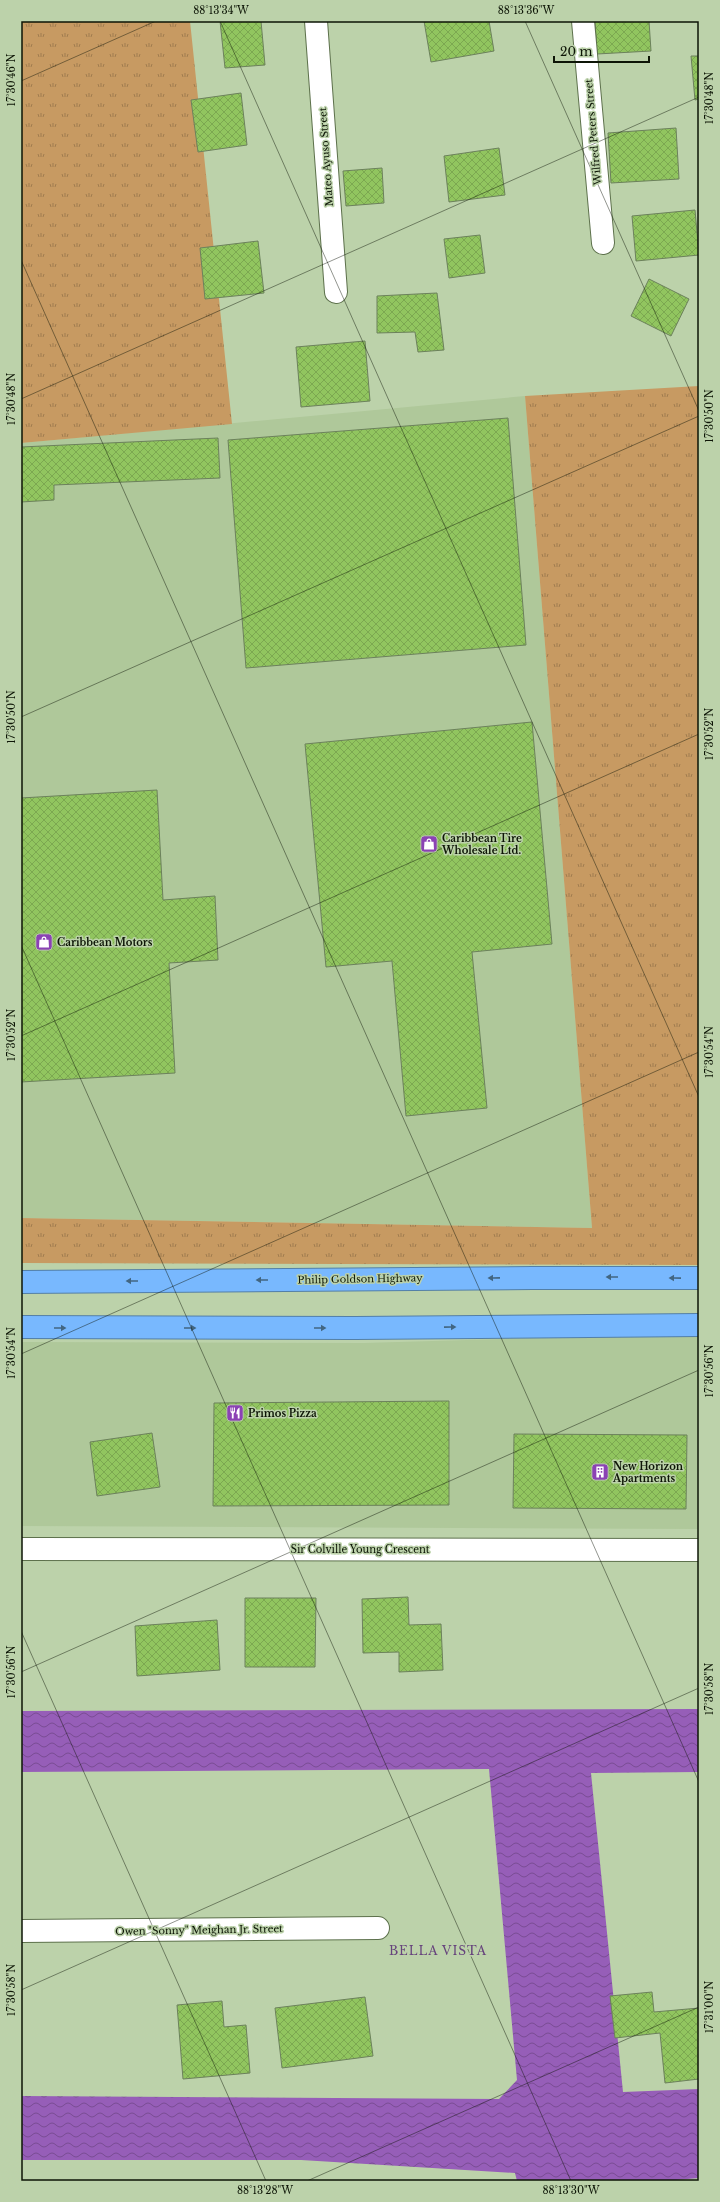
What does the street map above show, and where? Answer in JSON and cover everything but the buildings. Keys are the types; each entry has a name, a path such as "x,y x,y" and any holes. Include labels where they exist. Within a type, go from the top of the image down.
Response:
{"highway":[{"name":"Philip Goldson Highway","path":"21,1282 699,1278"},
{"path":"21,1327 355,1328 699,1325"}],"street":[{"name":"Mateo Ayuso Street","path":"316,21 336,292"},
{"name":"Wilfred Peters Street","path":"583,21 602,243"},
{"name":"Sir Colville Young Crescent","path":"21,1549 699,1550"},
{"name":"Owen \"Sonny\" Meighan Jr. Street","path":"21,1932 378,1928"}],"shaded area":[{"path":"525,396 592,1228 21,1218 21,443"},
{"path":"699,1333 699,1529 21,1526 21,1342 364,1343"}],"green space":[{"path":"21,21 190,21 232,424 21,443"},
{"path":"699,386 699,1265 21,1263 21,1218 592,1228 525,396"}],"water":[{"path":"699,1709 699,1772 591,1773 623,2092 699,2089 699,2178 664,2181 517,2181 515,2173 301,2160 21,2160 21,2096 499,2099 517,2080 489,1769 21,1772 21,1711"}],"place":[{"name":"Caribbean Tire Wholesale Ltd.","path":"429,844"},
{"name":"Caribbean Motors","path":"44,942"},
{"name":"Primos Pizza","path":"235,1413"},
{"name":"New Horizon Apartments","path":"600,1472"}],"district":[{"name":"BELLA VISTA","path":"438,1950"}]}
